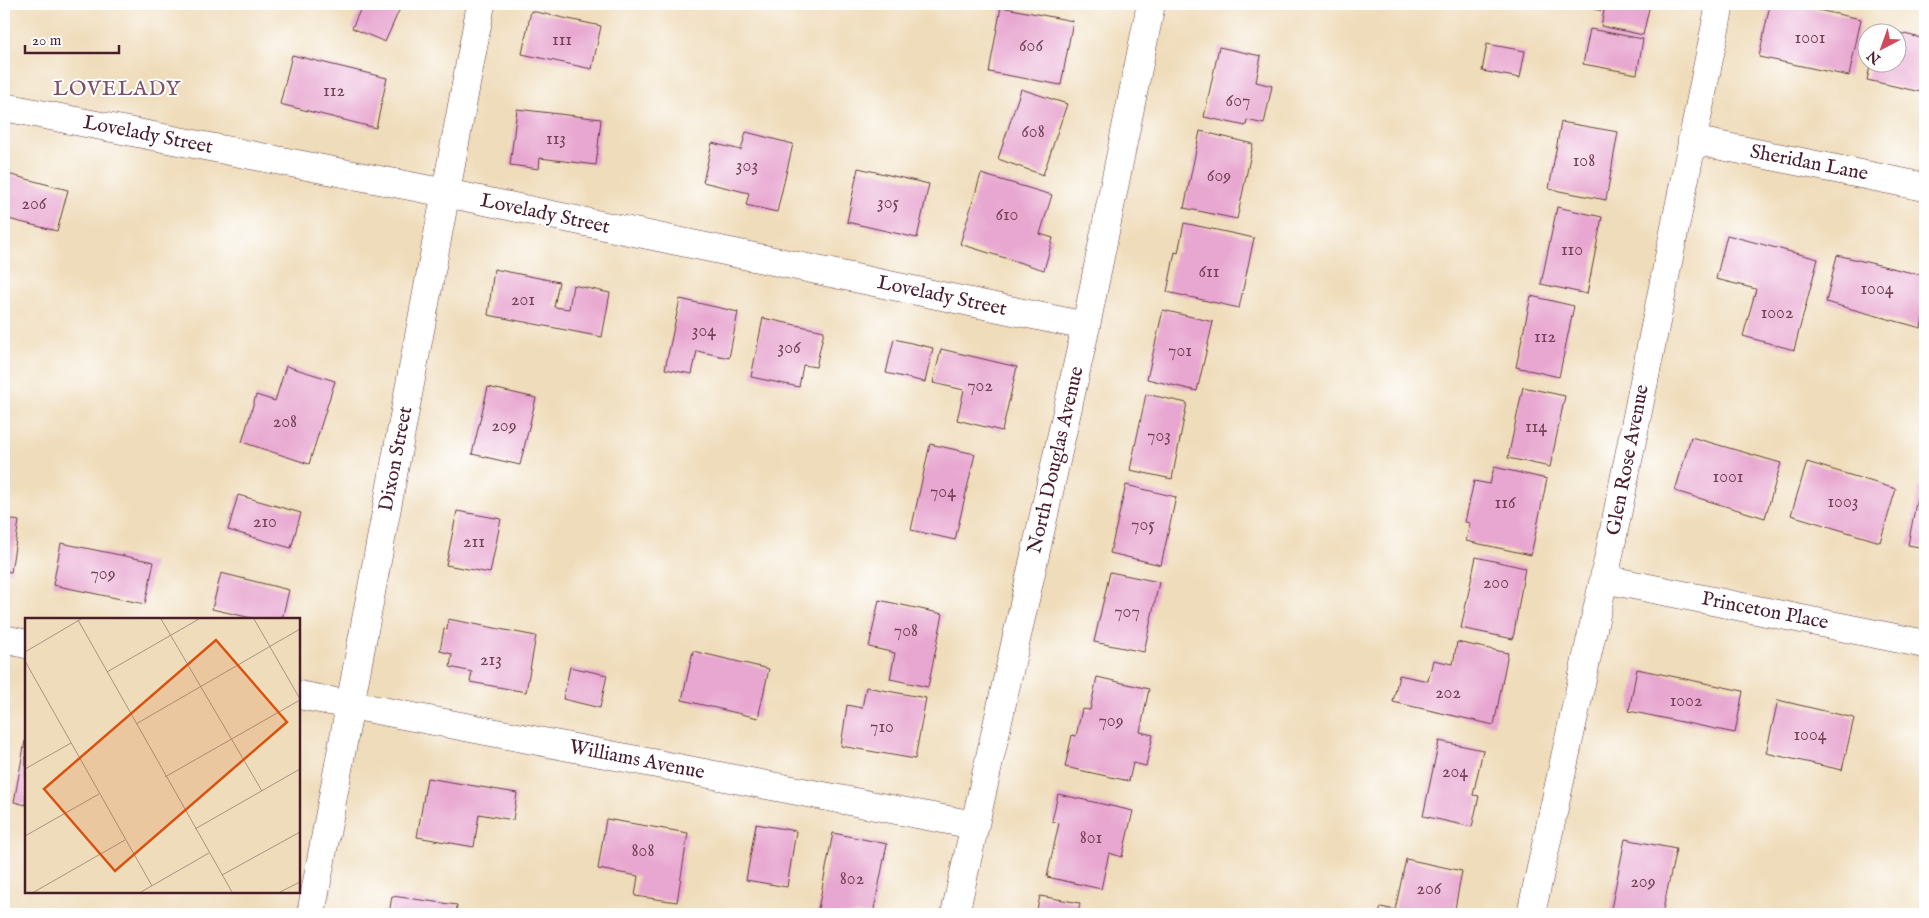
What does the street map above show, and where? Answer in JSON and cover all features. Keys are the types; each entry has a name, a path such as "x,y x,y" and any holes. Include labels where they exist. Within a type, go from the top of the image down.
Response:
{"street":[{"name":"Dixon Street","path":"311,914 481,4"},
{"name":"North Douglas Avenue","path":"955,914 1086,326 1151,4"},
{"name":"Glen Rose Avenue","path":"1532,914 1604,579 1720,4"},
{"name":"Lovelady Street","path":"4,107 446,193 1086,326"},
{"name":"Sheridan Lane","path":"1692,140 1925,186"},
{"name":"Princeton Place","path":"1604,579 1925,644"},
{"path":"4,639 25,644"},
{"name":"Williams Avenue","path":"300,695 974,825"}],"building":[{"path":"363,4 402,4 385,42 352,28"},
{"path":"1594,4 1650,4 1643,35 1601,26 1604,11 1593,9"},
{"path":"1770,4 1789,4 1861,19 1860,22 1856,22 1856,43 1849,76 1759,57"},
{"path":"1001,7 1073,21 1061,85 989,72"},
{"path":"531,11 601,26 592,69 522,54"},
{"path":"1590,29 1643,39 1637,74 1583,64"},
{"path":"1906,34 1925,39 1925,93 1867,80 1869,72 1906,72"},
{"path":"1487,44 1525,51 1520,78 1482,71"},
{"path":"1219,47 1261,56 1256,82 1272,86 1264,124 1247,120 1246,126 1204,117"},
{"path":"292,55 387,78 376,128 280,104"},
{"path":"1021,89 1067,104 1043,175 998,159"},
{"path":"517,109 601,119 596,165 540,158 539,169 510,165"},
{"path":"1561,122 1618,132 1606,200 1549,189"},
{"path":"1200,131 1253,144 1237,219 1184,208"},
{"path":"746,132 793,144 777,212 746,205 749,193 703,182 712,143 741,150"},
{"path":"858,168 929,184 917,238 847,222"},
{"path":"4,173 68,190 57,231 4,218"},
{"path":"981,174 1052,195 1040,234 1053,238 1044,270 960,244"},
{"path":"1557,207 1602,217 1587,294 1541,284"},
{"path":"1184,223 1254,238 1239,308 1167,292 1175,252 1178,253"},
{"path":"1727,235 1818,259 1794,350 1743,336 1756,289 1716,279"},
{"path":"1837,255 1925,276 1925,308 1921,328 1826,302"},
{"path":"494,269 559,282 554,307 569,309 573,285 610,293 602,337 488,315"},
{"path":"1531,296 1574,306 1559,377 1516,367"},
{"path":"680,299 738,312 729,358 697,351 692,374 665,369"},
{"path":"1163,310 1213,322 1197,391 1147,379"},
{"path":"763,318 824,331 816,367 803,365 799,387 751,377"},
{"path":"894,339 933,348 925,382 886,373"},
{"path":"941,349 1017,367 1002,431 957,420 964,390 933,383"},
{"path":"286,366 335,381 309,464 242,442 256,395 275,401"},
{"path":"488,387 536,398 520,465 472,454"},
{"path":"1523,387 1565,396 1550,467 1508,458"},
{"path":"1146,394 1187,403 1172,479 1130,470"},
{"path":"1691,437 1781,463 1765,518 1675,491"},
{"path":"930,444 975,454 955,540 911,530"},
{"path":"1807,462 1896,489 1880,542 1791,515"},
{"path":"1494,467 1547,479 1531,555 1466,541 1470,523 1465,522 1474,481 1490,484"},
{"path":"1126,485 1176,497 1161,565 1110,553"},
{"path":"1919,487 1925,489 1925,548 1908,545"},
{"path":"238,495 301,513 291,548 228,530"},
{"path":"457,511 501,519 490,573 446,565"},
{"path":"4,518 19,521 11,572 4,571"},
{"path":"61,543 154,562 145,604 53,585"},
{"path":"1476,557 1525,568 1513,639 1461,628"},
{"path":"1110,572 1159,582 1144,652 1094,642"},
{"path":"221,573 289,590 282,618 252,618 212,609"},
{"path":"879,600 943,614 928,687 890,679 895,653 869,647"},
{"path":"448,619 536,636 526,692 470,682 472,672 450,667 452,654 440,651 444,629 447,630"},
{"path":"1457,642 1508,653 1494,725 1393,702 1399,675 1428,681 1433,660 1453,664"},
{"path":"693,651 769,669 758,718 682,700"},
{"path":"570,667 607,675 600,708 563,699"},
{"path":"1637,669 1743,691 1735,733 1629,711"},
{"path":"1097,677 1149,689 1140,732 1153,735 1146,766 1133,763 1129,781 1065,767 1072,735 1076,736 1082,709 1090,710"},
{"path":"866,687 926,698 915,759 841,746 847,705 862,708"},
{"path":"1778,700 1854,718 1842,770 1766,753"},
{"path":"25,741 25,805 14,802"},
{"path":"1439,741 1483,750 1473,795 1479,796 1472,827 1423,816"},
{"path":"427,778 517,793 513,820 479,814 474,847 417,837"},
{"path":"1058,794 1133,811 1122,857 1109,853 1101,889 1047,877 1059,823 1052,821"},
{"path":"606,819 688,833 677,902 635,896 638,876 598,869"},
{"path":"756,824 796,831 787,887 746,880"},
{"path":"833,833 887,844 873,914 817,914"},
{"path":"1625,839 1676,849 1662,914 1610,914"},
{"path":"1406,859 1462,871 1454,914 1379,914 1381,907 1395,910"},
{"path":"392,896 457,905 456,914 389,914"},
{"path":"1040,896 1080,903 1078,914 1036,914"}],"district":[{"name":"LOVELADY","path":"117,89"}]}
